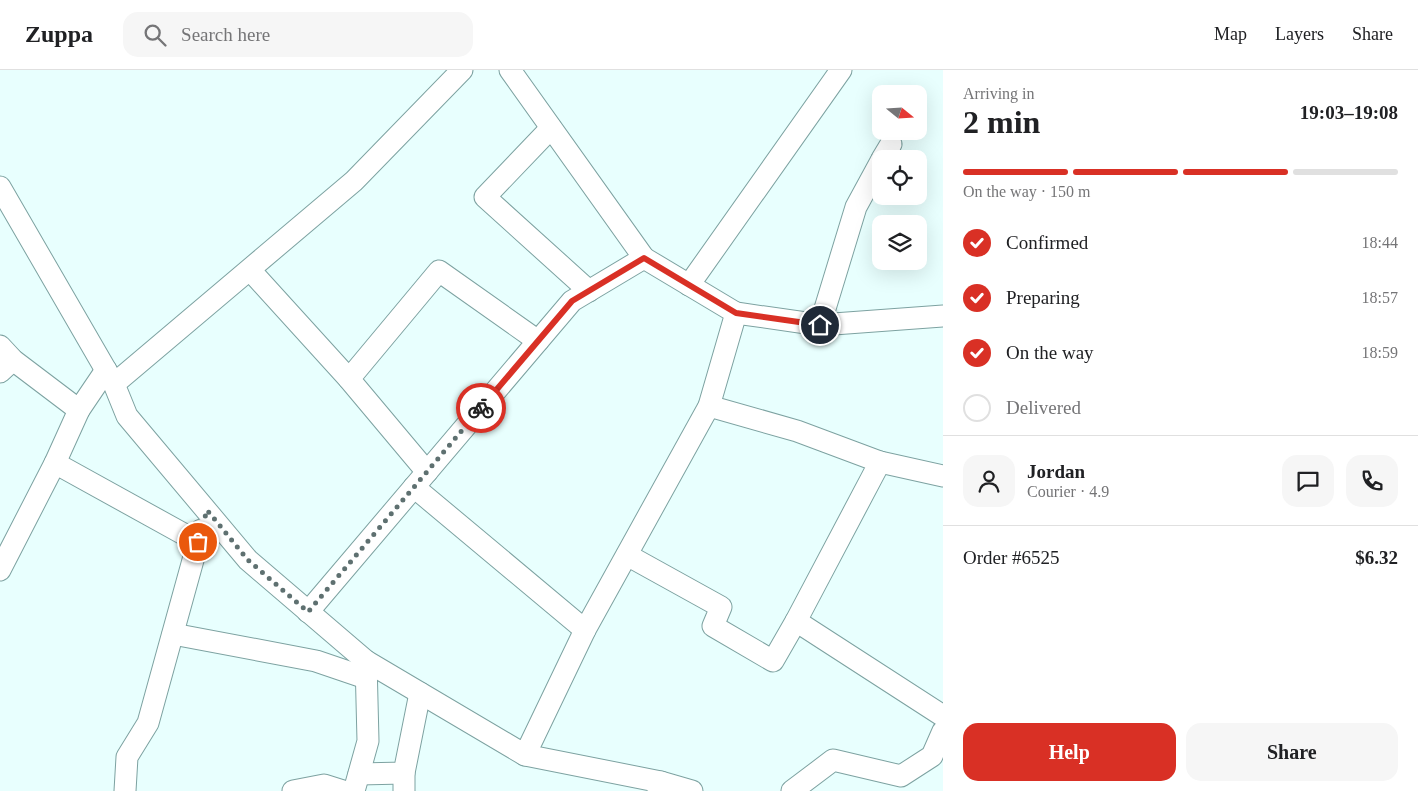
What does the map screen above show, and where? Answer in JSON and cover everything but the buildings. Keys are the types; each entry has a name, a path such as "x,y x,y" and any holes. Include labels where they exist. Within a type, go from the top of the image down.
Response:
{"street":[{"path":"0,570 56,463 80,410 110,377 250,270 354,181 462,70"},
{"path":"510,70 644,258 736,313 820,325 943,316"},
{"path":"689,285 841,70"},
{"path":"551,128 485,197 589,291"},
{"path":"820,325 856,207 872,178"},
{"path":"0,187 110,377 127,416 248,560 308,612 366,670 368,742 357,783 404,782 420,693"},
{"path":"308,612 572,301 644,258"},
{"path":"250,270 350,379 420,479 585,630"},
{"path":"350,379 439,271 538,341"},
{"path":"525,755 585,630 709,406 736,313"},
{"path":"4,359 80,410"},
{"path":"709,406 797,431 880,462 943,476"},
{"path":"627,555 721,607 713,626 773,661 796,622 880,462"},
{"path":"56,463 198,542"},
{"path":"125,791 126,757 148,723 207,510"},
{"path":"796,622 943,716"},
{"path":"173,634 366,670 420,693 525,755 659,786 692,791"},
{"path":"792,791 833,760 902,776 932,756 943,731"},
{"path":"293,791 324,785 343,791"}],"way so far":[{"path":"198,542 207,510 248,560 308,612 481,408"}],"route":[{"path":"481,408 572,301 644,258 736,313 820,325"}]}
